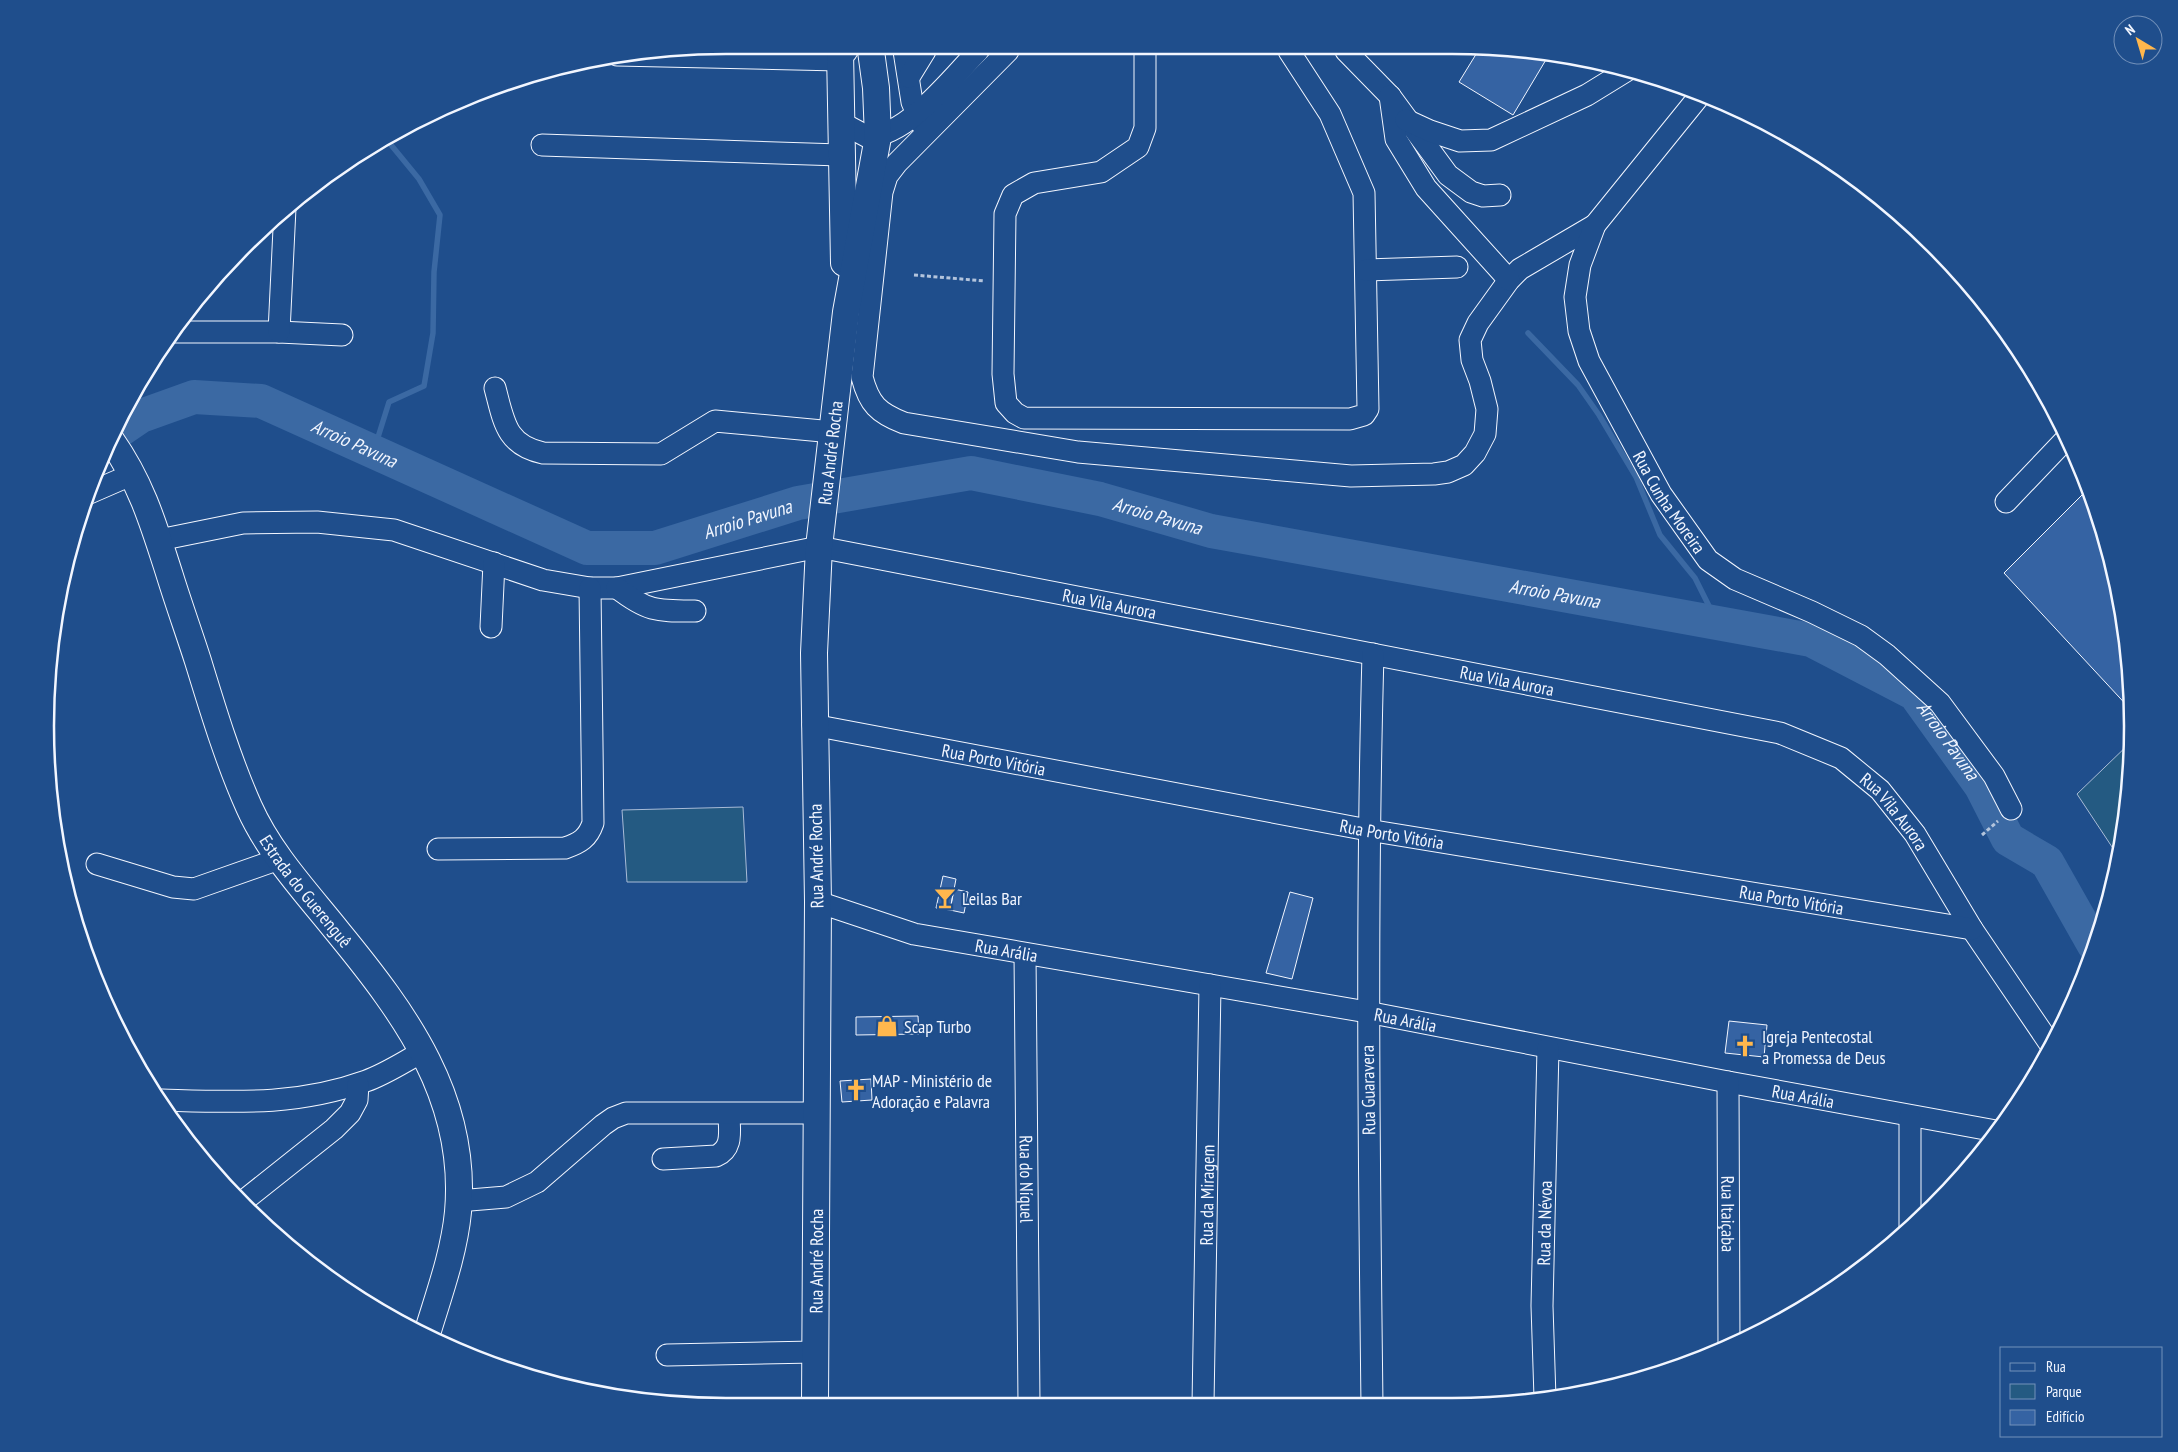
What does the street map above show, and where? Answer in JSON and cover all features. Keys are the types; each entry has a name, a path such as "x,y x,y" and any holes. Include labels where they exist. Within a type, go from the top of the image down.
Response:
{"main road":[{"name":"Rua André Rocha","path":"842,54 840,155 846,312"},
{"name":"Rua André Rocha","path":"815,1398 815,1113 818,902 813,725 820,542 846,312 878,137 876,88 871,54"},
{"name":"Estrada do Guerenguê","path":"115,446 131,469 148,506 217,722 249,808 279,859 366,966 398,1010 424,1051 440,1089 457,1162 458,1201 454,1237 428,1329"}],"street":[{"path":"678,55 842,54"},
{"path":"905,54 910,77 909,118 917,143"},
{"path":"910,77 923,54"},
{"path":"840,122 860,135 878,137 909,118 975,54"},
{"path":"1005,54 917,143 888,176 882,192 862,377 867,395 876,406 888,417 904,423 1097,454 1351,476 1448,472 1464,465 1476,453 1485,434 1487,408 1472,360 1470,340 1478,323 1509,280 1533,260 1595,225"},
{"path":"1145,54 1145,128 1138,148 1101,172 1034,183 1014,195 1005,214 1003,356 1006,403 1015,413 1024,418 1350,419 1364,415 1368,409 1364,193 1330,114 1291,54"},
{"path":"1349,54 1390,96 1448,175 1471,192 1483,196 1500,195"},
{"path":"1406,120 1430,131 1460,141 1491,140 1587,95 1619,75"},
{"path":"1390,96 1396,139 1426,188 1509,280"},
{"name":"Rua Cunha Moreira","path":"1696,100 1595,225 1580,265 1575,297 1579,331 1593,369 1661,494 1693,541 1721,571 1735,580 1812,612 1861,636 1913,676 1940,704 1994,776 2011,809"},
{"path":"542,145 840,155"},
{"path":"279,332 284,220"},
{"path":"1366,270 1457,267"},
{"path":"182,332 279,332 342,335"},
{"path":"495,388 504,424 512,437 528,450 544,453 661,454 715,421 833,432"},
{"path":"2006,502 2062,444"},
{"path":"98,488 131,469"},
{"path":"159,540 243,523 317,522 394,530 543,580 590,588 617,588 820,542"},
{"name":"Rua Vila Aurora","path":"820,542 1373,654 1780,733 1841,758 1880,790 1915,834 1972,929 2046,1039"},
{"path":"491,627 494,563"},
{"path":"438,849 565,848 577,844 590,831 593,823 590,588"},
{"path":"617,588 643,606 654,610 695,611"},
{"name":"Rua Guaravera","path":"1372,1398 1367,1012 1368,830 1373,654"},
{"name":"Rua Porto Vitória","path":"813,725 1368,830 1972,929"},
{"path":"97,864 173,887 194,890 279,859"},
{"name":"Rua Arália","path":"818,902 914,934 1367,1012 1910,1117 1989,1130"},
{"name":"Rua do Níquel","path":"1025,954 1029,1398"},
{"name":"Rua da Miragem","path":"1203,1398 1210,985"},
{"name":"Rua da Névoa","path":"1544,1391 1542,1306 1548,1048"},
{"path":"168,1100 257,1103 302,1098 358,1084 424,1051"},
{"name":"Rua Itaiçaba","path":"1728,1082 1729,1338"},
{"path":"248,1198 334,1129 350,1113 357,1100 358,1084"},
{"path":"458,1201 506,1197 536,1182 603,1125 613,1118 626,1113 815,1113"},
{"path":"663,1159 716,1156 725,1152 729,1145 729,1114"},
{"path":"1910,1117 1910,1217"},
{"path":"667,1355 815,1352"}],"path":[{"path":"914,276 1003,282"}],"green space":[{"path":"2123,749 2123,770 2113,848 2077,794"},
{"path":"743,807 747,882 627,882 622,810"}],"building":[{"path":"1476,55 1545,61 1513,115 1459,82"},
{"path":"2083,494 2101,552 2111,595 2118,638 2123,702 2004,573"},
{"name":"Leilas Bar","path":"943,876 956,879 950,910 936,908"},
{"path":"954,889 968,892 964,913 950,910"},
{"path":"1290,892 1313,898 1292,979 1266,973"},
{"name":"Scap Turbo","path":"918,1016 919,1034 856,1035 856,1017"},
{"path":"1729,1021 1767,1025 1764,1057 1725,1053"},
{"name":"MAP - Ministério de Adoração e Palavra","path":"871,1079 872,1100 842,1102 840,1081"}],"waterway":[{"path":"374,450 389,402 424,386 433,333 434,272 440,215 419,179 390,144"},
{"path":"1528,333 1578,385 1599,415 1636,477 1660,535 1695,578 1717,622"},
{"name":"Arroio Pavuna","path":"124,428 141,416 194,397 261,401 587,548 655,548 798,503 971,473 1100,499 1211,531 1811,640 1915,694 1981,786 2008,839 2047,862 2090,938"}],"place":[{"name":"Leilas Bar","path":"945,898"},
{"name":"Scap Turbo","path":"887,1026"},
{"name":"Igreja Pentecostal a Promessa de Deus","path":"1745,1046"},
{"name":"MAP - Ministério de Adoração e Palavra","path":"856,1090"}]}
